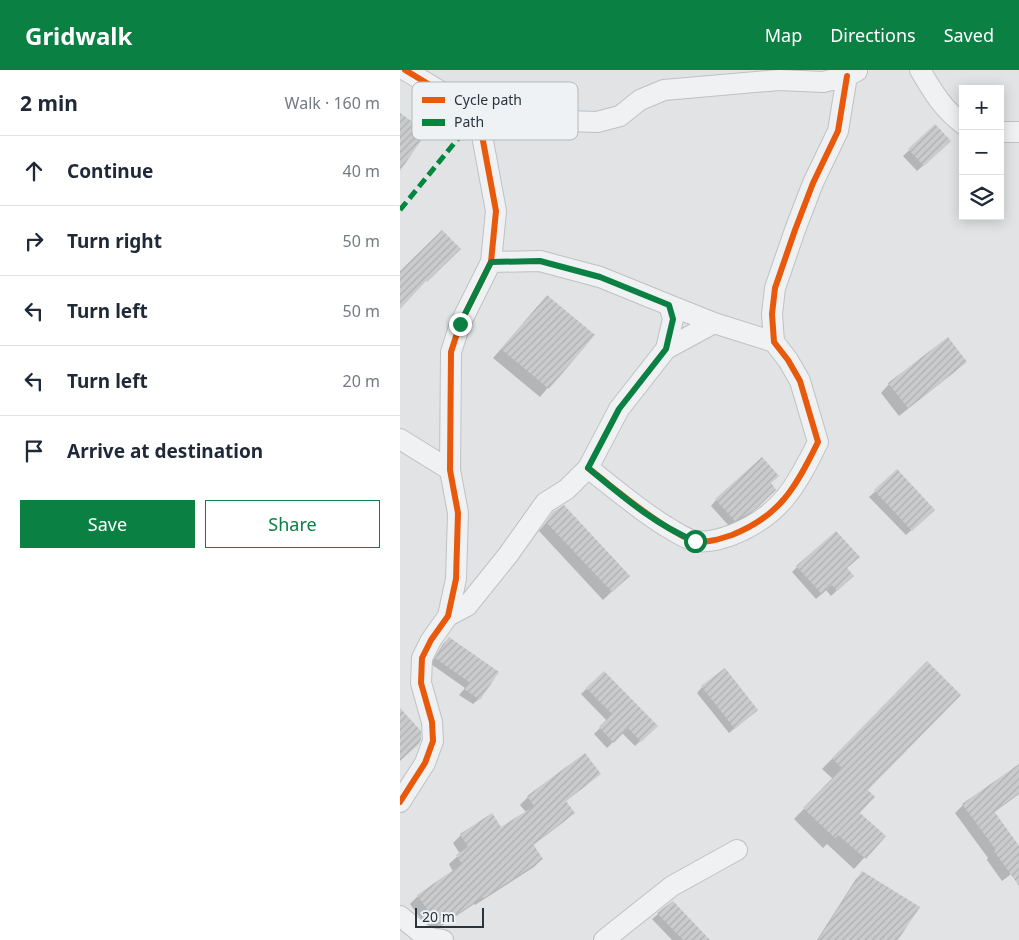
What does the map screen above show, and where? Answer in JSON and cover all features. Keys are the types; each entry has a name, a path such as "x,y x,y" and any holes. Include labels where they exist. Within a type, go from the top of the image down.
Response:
{"street":[{"path":"405,70 425,82"},
{"path":"920,70 947,112 959,121"},
{"path":"578,121 597,122 620,116 640,100 664,90 779,80 823,82 853,73"},
{"path":"588,468 648,516 680,535 695,541 716,541 750,528 772,514 790,492 818,442 800,381 788,360 774,342 772,314 775,288 813,183 838,131 853,73"},
{"path":"1004,132 1019,132"},
{"path":"400,802 425,763 433,741 432,722 421,683 422,658 431,640 448,616 456,579 458,513 450,470 451,352 460,324 491,262 496,210 483,140"},
{"path":"491,262 540,261 600,277 714,323 774,342"},
{"path":"666,349 673,319 669,305"},
{"path":"448,616 467,606 508,555 545,504 567,489 588,468 619,409 666,349 714,323"},
{"path":"400,439 450,470"},
{"path":"604,940 672,886 736,850"},
{"path":"400,916 426,937 443,940"}],"building":[{"path":"400,113 412,121 412,140 421,140 400,171"},
{"path":"935,124 951,141 924,166 908,149"},
{"path":"442,230 461,249 426,281 400,309 400,271"},
{"path":"547,295 595,335 549,389 501,349"},
{"path":"948,337 967,362 908,408 888,383"},
{"path":"762,457 779,476 771,483 776,490 756,509 735,521 715,499"},
{"path":"897,469 935,510 912,531 874,490"},
{"path":"564,505 630,576 612,592 546,522 553,512"},
{"path":"836,531 860,557 847,568 854,576 837,591 832,585 822,594 796,566"},
{"path":"449,637 499,672 480,700 464,689 469,682 435,658"},
{"path":"927,661 961,695 868,790 875,797 860,813 886,836 866,859 838,835 835,838 803,808 842,768 832,758"},
{"path":"725,668 758,710 735,729 701,686"},
{"path":"604,671 658,726 641,742 628,728 614,743 599,727 612,714 586,688"},
{"path":"400,708 421,731 421,739 419,744 400,761"},
{"path":"585,753 601,774 566,801 575,813 533,844 543,859 439,926 417,895 462,864 456,855 468,847 460,834 492,813 501,827 534,806 527,796"},
{"path":"1019,764 1019,793 994,811 1019,846 1019,886 994,851 996,850 962,804"},
{"path":"862,871 920,907 898,940 818,940"},
{"path":"673,901 710,940 683,940 657,913"}],"marked path":[{"path":"400,210 457,140"}],"cycle path":[{"path":"405,70 425,82"},
{"path":"588,468 657,520 684,537 700,541 709,541 732,535 763,519 775,509 794,486 818,442 800,381 788,360 774,342 772,314 775,288 813,183 838,131 847,76"},
{"path":"400,802 425,763 433,741 432,722 421,683 422,658 431,640 448,616 456,579 458,513 450,470 451,352 460,324 491,262 496,211 483,140"}],"route":[{"path":"460,324 491,262 540,261 600,277 669,305 673,319 666,349 619,409 588,468 648,516 680,535 695,541"}]}
